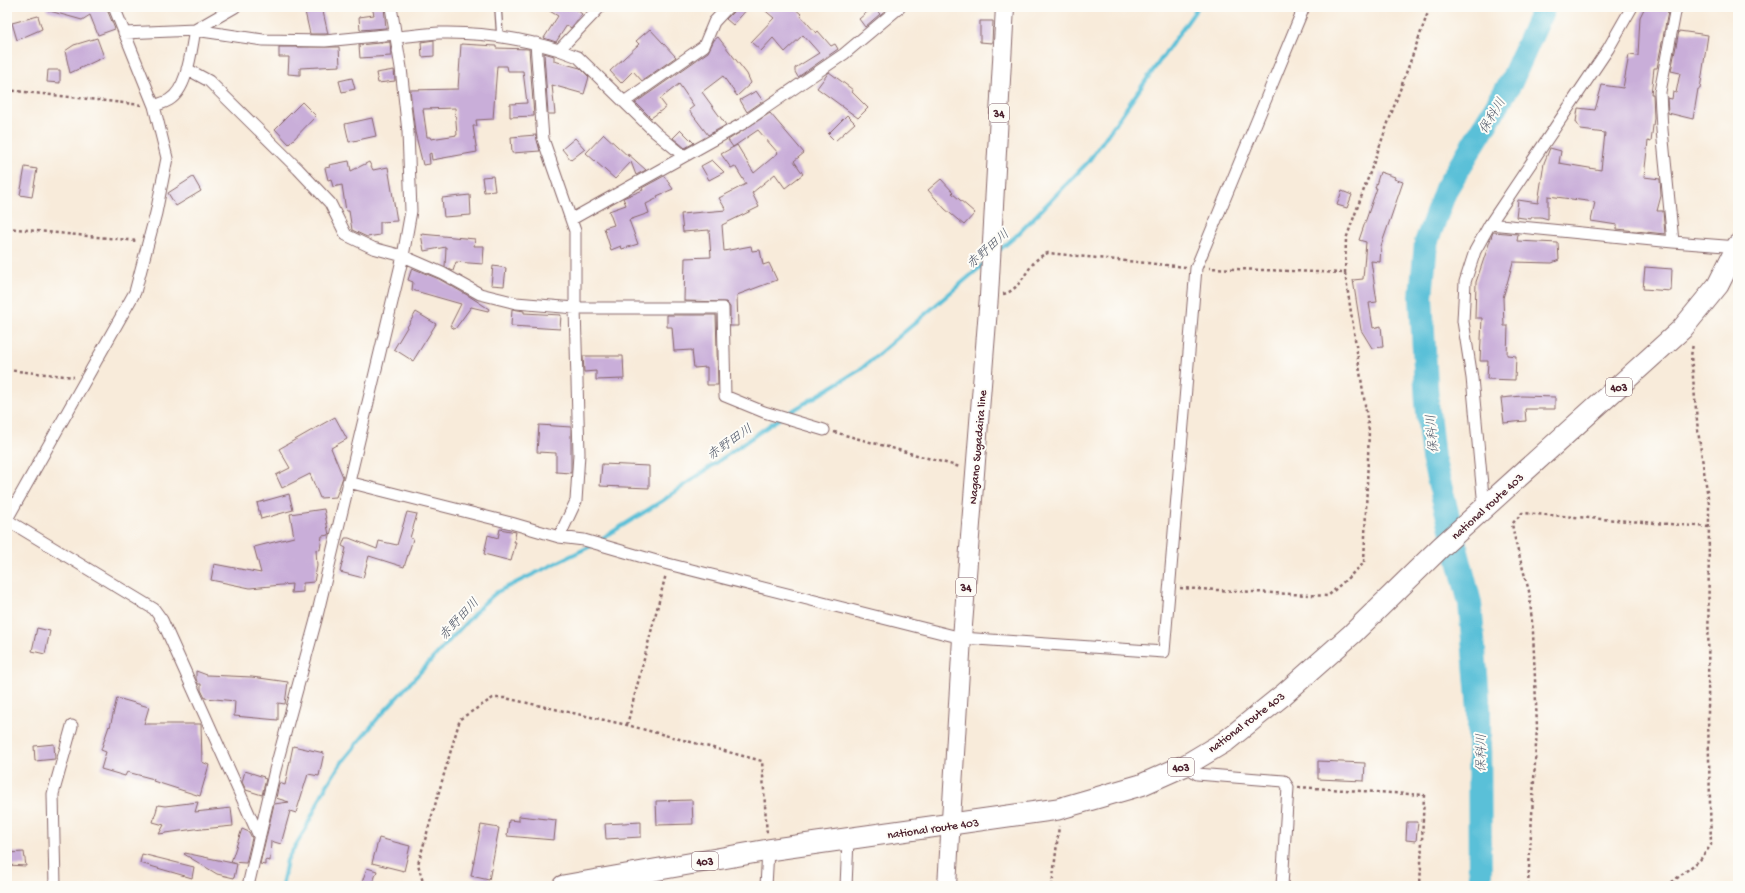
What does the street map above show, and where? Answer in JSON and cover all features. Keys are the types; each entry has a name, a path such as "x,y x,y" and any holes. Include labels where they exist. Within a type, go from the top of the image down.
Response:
{"highway":[{"name":"national route 403","path":"563,886 768,850 848,840 1058,809 1141,785 1186,765 1226,741 1283,695 1352,634 1482,509 1541,458 1682,329 1718,285 1738,246"}],"main road":[{"name":"Nagano Sugadaira line","path":"947,886 962,638 989,292 1005,7"}],"street":[{"path":"114,7 154,106 167,158 156,213 147,242 135,292 7,519 154,609 162,620 259,836"},
{"path":"154,106 170,100 181,88 187,69 195,30 235,7"},
{"path":"248,886 294,698 316,620 403,256 411,211 408,132 401,68 391,7"},
{"path":"559,50 600,7"},
{"path":"624,102 704,46 714,22 728,7"},
{"path":"572,219 742,124 844,54 900,7"},
{"path":"348,482 511,523 559,537 584,540 664,563 962,638 1164,652 1196,268 1304,7"},
{"path":"1482,509 1472,378 1463,321 1465,282 1475,251 1490,224 1608,49 1632,7"},
{"path":"1673,242 1662,130 1660,92 1676,7"},
{"path":"124,32 195,30 263,40 325,41 439,33 500,36 536,43 578,57 655,132 684,156"},
{"path":"536,43 543,139 575,231 575,308 579,454 576,501 559,537"},
{"path":"187,69 209,81 314,186 330,203 346,235 373,248 403,256 442,273 480,294 516,303 575,308 722,308 725,396 764,412 824,430"},
{"path":"1490,224 1673,242 1738,246"},
{"path":"55,886 53,794 72,726"},
{"path":"1186,765 1197,774 1284,781 1288,786 1282,886"},
{"path":"846,886 848,840"},
{"path":"766,886 768,850"}],"lane":[{"path":"498,7 500,36"}],"path":[{"path":"1169,587 1328,596 1364,563 1369,431 1344,273 1346,239 1430,7"},
{"path":"7,90 154,106"},
{"path":"7,228 147,242"},
{"path":"989,292 1007,293 1018,284 1040,256 1048,253 1196,268 1344,273"},
{"path":"1667,886 1700,860 1711,845 1708,716 1709,504 1698,431 1691,356 1692,345 1697,339"},
{"path":"7,370 86,378"},
{"path":"824,430 975,471"},
{"path":"1528,886 1537,728 1534,648 1529,591 1512,524 1522,513 1709,527"},
{"path":"627,725 664,563"},
{"path":"424,886 418,864 460,719 493,698 505,698 627,725 762,761 768,850"},
{"path":"1288,786 1424,795 1420,886"},
{"path":"1052,886 1059,826"}],"building":[{"path":"47,7 106,7 115,29 98,35 90,15 82,20 46,10"},
{"path":"304,7 322,7 328,34 310,34"},
{"path":"372,7 384,7 386,28 360,30 359,17 374,15"},
{"path":"543,7 573,7 582,14 571,28 567,25 556,42 544,38 558,16"},
{"path":"735,7 749,7 733,25 726,19 733,12"},
{"path":"761,7 793,7 801,14 800,15 816,33 818,31 831,46 835,44 838,49 798,77 795,72 795,68 819,53 803,35 785,52 773,38 761,51 751,42 774,18"},
{"path":"873,7 880,14 865,27 859,19"},
{"path":"1645,7 1669,7 1657,68 1654,68 1651,94 1653,94 1654,118 1651,142 1648,141 1644,177 1660,179 1661,196 1657,211 1663,211 1665,234 1617,229 1617,225 1591,221 1595,202 1548,196 1548,219 1541,217 1531,217 1531,219 1516,217 1518,200 1538,203 1544,163 1550,148 1561,151 1559,163 1601,170 1605,133 1581,130 1576,122 1578,108 1595,110 1602,85 1623,88 1629,55 1638,56 1640,17"},
{"path":"38,16 42,29 17,40 12,23"},
{"path":"980,21 993,21 992,43 980,42"},
{"path":"650,29 676,57 642,81 633,71 621,83 610,71 639,44 636,41"},
{"path":"1679,31 1708,35 1700,89 1698,89 1693,119 1668,113 1667,98 1672,99 1673,92 1676,93 1680,73 1671,71"},
{"path":"718,37 747,74 751,83 737,96 723,76 702,92 726,125 708,135 689,110 694,106 679,84 660,99 666,107 651,118 635,103 708,52 714,40"},
{"path":"97,38 104,57 70,73 65,51 74,45"},
{"path":"434,40 434,56 422,57 421,42"},
{"path":"390,42 391,56 360,58 359,45"},
{"path":"461,44 496,46 496,48 529,49 534,116 510,117 510,104 527,103 523,71 508,71 507,66 497,66 493,119 476,120 477,126 473,126 477,152 432,160 431,153 429,154 430,164 423,165 415,132 410,90 458,89","holes":["455,108 457,135 431,139 430,137 427,137 423,109"]},
{"path":"279,47 339,47 340,66 300,68 300,75 288,74 289,57 279,57"},
{"path":"544,53 554,56 554,61 580,68 589,77 584,94 552,85 555,114 548,114"},
{"path":"48,70 60,70 60,83 47,82"},
{"path":"394,70 395,81 378,83 376,73"},
{"path":"829,72 853,90 852,92 868,108 858,118 817,88"},
{"path":"352,78 355,89 342,92 339,81"},
{"path":"756,91 763,101 747,112 740,100"},
{"path":"302,102 316,116 289,144 275,129"},
{"path":"770,113 804,153 794,161 803,174 785,188 775,174 752,193 759,207 722,225 724,251 751,246 752,251 760,250 763,265 769,263 777,280 737,295 738,326 730,326 730,307 726,302 684,301 685,258 711,257 709,230 683,232 681,214 726,210 719,198 746,184 735,166 731,168 721,154 737,145 754,173 778,153 758,130 733,147 728,140"},
{"path":"847,115 855,123 835,141 828,134"},
{"path":"372,118 376,136 349,142 345,124"},
{"path":"681,130 694,143 685,148 673,138"},
{"path":"604,134 646,170 636,175 631,162 615,179 586,153"},
{"path":"536,135 540,151 512,153 511,137"},
{"path":"575,138 585,149 571,160 562,149"},
{"path":"712,160 724,172 709,180 701,166"},
{"path":"349,161 351,171 369,162 373,170 388,167 397,221 380,222 380,235 367,237 352,230 349,211 346,211 342,185 333,187 331,179 328,180 325,168 330,167 329,165"},
{"path":"25,167 37,169 32,197 20,195"},
{"path":"1380,172 1395,177 1394,179 1403,182 1381,246 1380,262 1371,261 1377,302 1369,303 1373,328 1381,326 1383,347 1372,348 1361,330 1353,280 1363,279 1366,242 1359,240 1377,188 1375,188"},
{"path":"493,176 495,191 484,192 482,177"},
{"path":"664,176 673,189 657,196 658,198 646,204 649,213 629,220 638,244 622,249 621,246 611,250 604,228 614,225 609,211 626,205 623,198 643,190 642,188"},
{"path":"193,177 201,191 176,206 168,193"},
{"path":"941,179 953,192 952,193 975,213 964,225 945,209 928,190"},
{"path":"1342,191 1352,195 1347,208 1337,205"},
{"path":"470,195 471,215 444,217 442,198"},
{"path":"1493,232 1518,234 1517,241 1558,243 1559,260 1552,263 1513,262 1503,298 1504,326 1508,326 1507,355 1516,356 1515,380 1487,379 1488,361 1480,361 1482,318 1475,318 1476,282"},
{"path":"421,234 475,239 474,246 484,246 483,264 456,262 453,271 445,267 446,247 424,251"},
{"path":"493,266 506,268 504,286 491,285"},
{"path":"1645,267 1672,269 1671,291 1643,289"},
{"path":"412,268 439,279 489,309 488,311 471,307 455,329 450,326 461,304 412,290 413,282 408,280"},
{"path":"512,309 524,311 524,313 561,315 560,329 511,326"},
{"path":"416,312 436,324 413,361 394,349"},
{"path":"667,315 716,315 718,385 707,385 707,367 694,368 692,350 674,351 672,327 667,327"},
{"path":"583,356 623,356 624,379 596,380 596,371 584,372"},
{"path":"1522,396 1555,397 1555,409 1525,409 1526,421 1504,423 1501,398"},
{"path":"335,417 347,439 331,448 343,477 336,497 320,498 310,474 282,488 276,475 290,468 279,449"},
{"path":"539,425 571,427 571,473 556,472 556,453 537,452"},
{"path":"602,464 649,466 649,488 600,486"},
{"path":"289,494 293,510 261,519 257,503"},
{"path":"324,509 329,535 322,536 320,550 316,549 317,566 314,582 303,583 303,592 291,593 292,584 250,588 211,580 214,564 261,573 254,547 294,537 290,514"},
{"path":"407,512 417,514 410,538 413,539 404,567 369,556 363,578 340,572 346,548 342,546 345,538 349,538 377,549 379,541 397,545"},
{"path":"500,529 516,532 514,542 516,542 511,561 484,554 488,535 498,538"},
{"path":"37,628 50,631 45,654 32,651"},
{"path":"196,671 207,675 252,677 288,682 285,704 278,703 278,720 234,716 235,701 205,698 201,690 201,684 198,684 196,679"},
{"path":"117,698 149,707 144,724 201,724 202,762 209,765 200,796 153,781 154,779 127,772 125,776 101,769 106,752 101,750 109,726 110,727"},
{"path":"54,744 55,759 35,761 34,746"},
{"path":"293,746 324,753 319,776 308,774 296,813 290,811 281,844 271,841 270,861 265,860 265,865 260,864 274,804 289,802 276,798 279,783 285,785"},
{"path":"1318,761 1365,763 1364,781 1318,779"},
{"path":"245,771 266,779 262,795 246,790 242,782"},
{"path":"692,800 693,824 657,825 656,801"},
{"path":"198,802 195,812 231,808 233,826 202,828 159,834 164,825 153,822 158,805 165,806"},
{"path":"519,816 556,820 554,840 507,836 509,820 519,821"},
{"path":"641,822 641,837 606,839 605,824"},
{"path":"1407,822 1418,822 1416,841 1406,840"},
{"path":"481,825 499,828 489,880 471,876"},
{"path":"242,829 249,832 252,838 246,863 231,862"},
{"path":"379,838 410,846 404,871 372,863"},
{"path":"24,852 26,866 7,865 7,853"},
{"path":"142,854 194,867 192,878 140,863"},
{"path":"184,854 237,864 234,878 217,874"},
{"path":"367,868 377,871 372,885 362,882"}],"waterway":[{"name":"赤野田川","path":"997,252 1016,236 1088,162 1198,7"},
{"name":"保科川","path":"1480,886 1479,710 1470,603 1433,458 1427,403 1421,297 1426,243 1446,189 1511,82 1544,7"},
{"name":"赤野田川","path":"598,541 662,501 774,422 861,369 985,263"},
{"name":"赤野田川","path":"282,886 287,860 305,830 324,790 339,766 378,718 483,604 497,592 593,545"}]}
